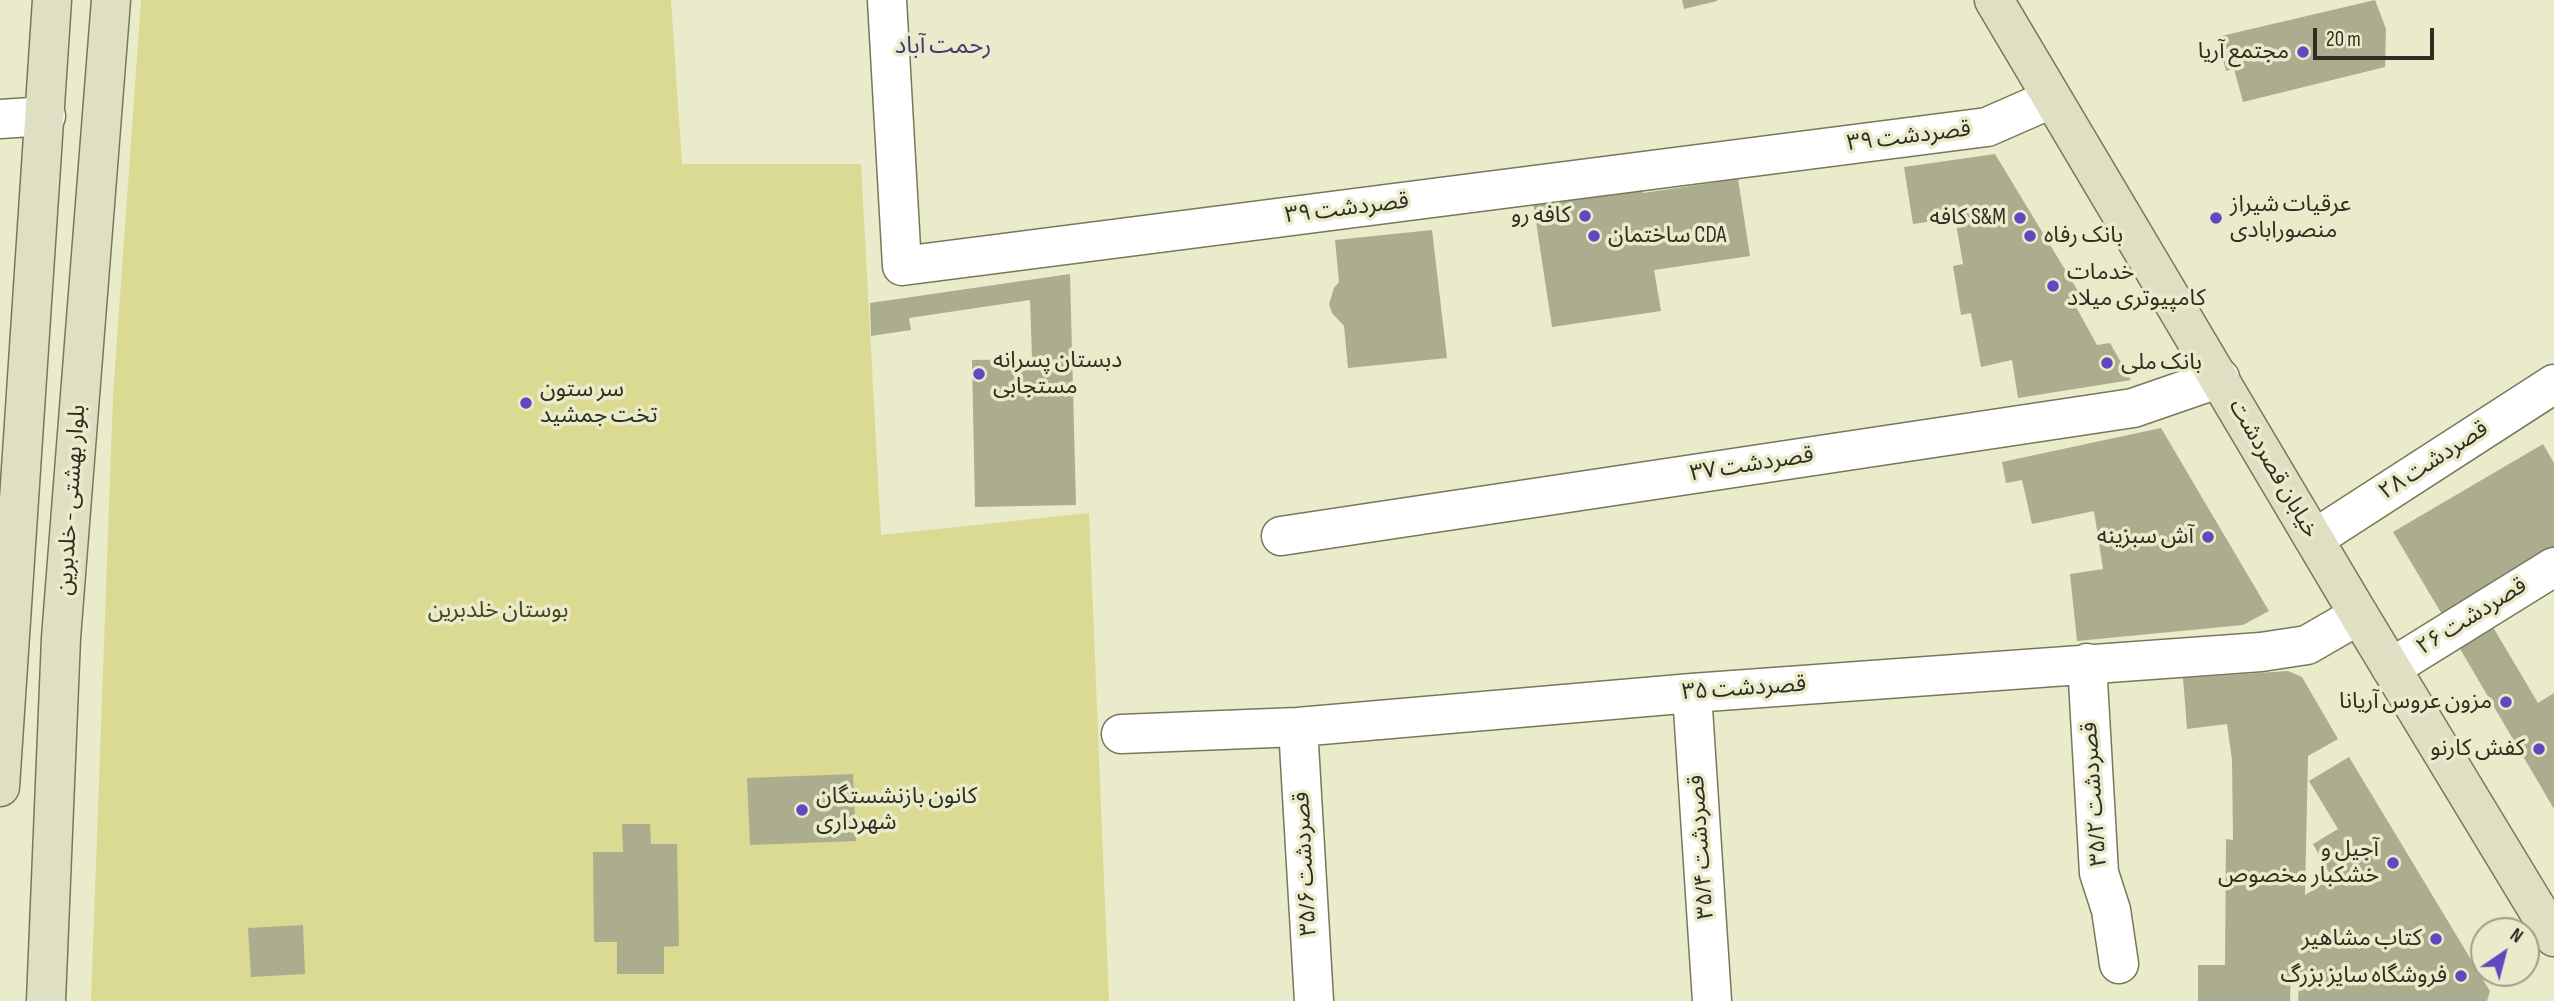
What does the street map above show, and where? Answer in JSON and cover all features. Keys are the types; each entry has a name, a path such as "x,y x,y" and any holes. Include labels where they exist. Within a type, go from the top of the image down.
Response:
{"main road":[{"path":"0,788 52,0"},
{"name":"بلوار بهشتی - خلدبرین","path":"46,1001 61,638 111,0"},
{"name":"خیابان قصردشت","path":"1994,0 2359,615 2554,937"}],"street":[{"name":"قصردشت ۳۹","path":"887,0 902,266 1987,127 2051,99"},
{"path":"0,119 46,116"},
{"name":"قصردشت ۳۷","path":"1281,536 2133,408 2220,378"},
{"name":"قصردشت ۲۸","path":"2314,539 2554,384"},
{"name":"قصردشت ۲۶","path":"2391,668 2554,567"},
{"name":"قصردشت ۳۵","path":"1121,734 1298,727 1692,692 2260,652 2307,645 2359,615"},
{"name":"قصردشت ۳۵/۲","path":"2087,663 2099,873 2110,910 2119,964"},
{"name":"قصردشت ۳۵/۴","path":"1692,692 1712,1001"},
{"name":"قصردشت ۳۵/۶","path":"1298,727 1314,1001"}],"green space":[{"name":"بوستان خلدبرین","path":"141,0 671,0 682,164 861,164 881,535 1089,513 1109,1001 91,1001 113,396"}],"building":[{"path":"1682,0 1717,0 1717,1 1684,9"},
{"name":"مجتمع آریا","path":"2375,0 2386,29 2385,67 2243,102 2234,69 2226,71 2217,37"},
{"path":"1995,154 2081,296 2071,298 2097,345 2110,343 2131,380 2018,398 2012,360 1981,367 1971,313 1961,315 1953,266 1963,264 1955,218 1913,224 1904,167"},
{"name":"ساختمان CDA","path":"1738,179 1750,256 1654,270 1661,311 1552,327 1533,202 1642,187 1643,193"},
{"path":"1432,230 1447,358 1348,368 1344,326 1332,313 1329,304 1339,282 1335,240"},
{"path":"1070,274 1076,505 975,507 972,360 1032,359 1030,300 909,318 911,330 871,336 870,303"},
{"path":"2161,428 2269,611 2243,625 2077,641 2070,574 2103,569 2094,511 2032,524 2022,480 2006,483 2002,462"},
{"path":"2543,444 2554,463 2554,551 2443,616 2393,532"},
{"path":"2490,622 2538,703 2554,693 2554,809 2456,642"},
{"path":"2288,671 2302,677 2338,739 2308,756 2305,895 2332,878 2313,844 2338,829 2309,781 2349,757 2470,958 2470,987 2488,987 2490,991 2487,1001 2298,1001 2300,965 2291,966 2290,1001 2198,1001 2198,965 2225,965 2226,839 2233,840 2232,760 2227,724 2187,729 2183,678"},
{"name":"کانون بازنشستگان شهرداری","path":"853,774 856,841 750,845 747,778"},
{"path":"622,824 650,824 651,844 677,844 679,946 664,947 664,974 617,974 617,942 594,942 593,852 623,852"},
{"path":"303,925 305,974 251,977 248,928"}],"place":[{"name":"مجتمع آریا","path":"2303,52"},
{"name":"کافه رو","path":"1585,216"},
{"name":"کافه S&M","path":"2020,218"},
{"name":"عرقیات شیراز منصورابادی","path":"2216,218"},
{"name":"ساختمان CDA","path":"1594,236"},
{"name":"بانک رفاه","path":"2030,236"},
{"name":"خدمات کامپیوتری میلاد","path":"2053,286"},
{"name":"بانک ملی","path":"2107,363"},
{"name":"دبستان پسرانه مستجابی","path":"979,374"},
{"name":"سر ستون تخت جمشید","path":"526,403"},
{"name":"آش سبزینه","path":"2208,537"},
{"name":"مزون عروس آریانا","path":"2506,702"},
{"name":"کفش کارنو","path":"2539,749"},
{"name":"کانون بازنشستگان شهرداری","path":"802,810"},
{"name":"آجیل و خشکبار مخصوص","path":"2393,863"},
{"name":"کتاب مشاهیر","path":"2436,939"},
{"name":"فروشگاه سایز بزرگ","path":"2461,976"}],"district":[{"name":"رحمت آباد","path":"943,47"}]}
